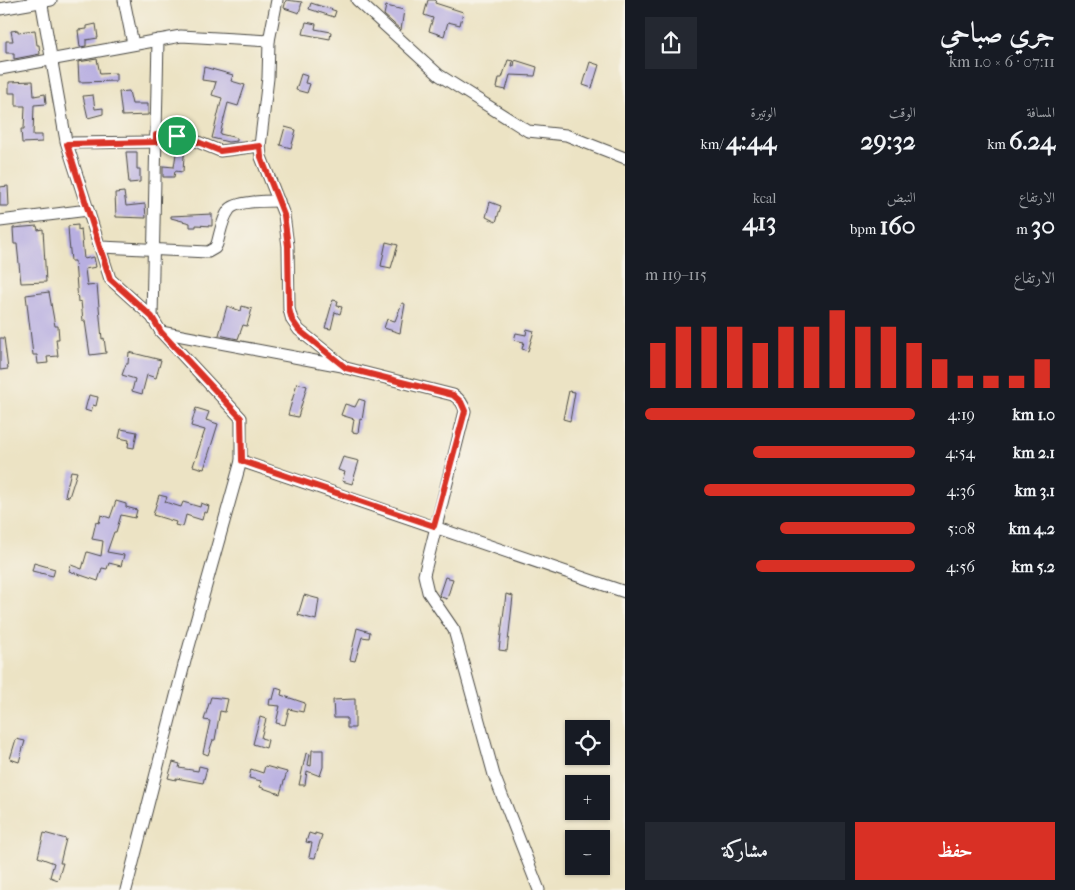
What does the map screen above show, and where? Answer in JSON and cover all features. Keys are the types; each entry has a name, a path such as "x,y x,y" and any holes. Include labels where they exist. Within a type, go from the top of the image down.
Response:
{"street":[{"path":"124,0 133,44"},
{"path":"277,0 269,41 268,78 260,146 261,157 284,215 288,246 289,309 292,320 303,334 349,370 453,395 461,402 465,411 434,526 426,567 425,584 432,599 454,630 494,776 539,890"},
{"path":"357,0 439,75 528,131 566,136 625,158"},
{"path":"0,9 45,1 52,61 67,144 110,279 152,317 161,332 241,418 242,461 186,656 126,890"},
{"path":"0,69 181,36 269,41"},
{"path":"152,317 158,40"},
{"path":"67,144 188,138 220,151 260,146"},
{"path":"101,247 204,252 212,250 217,244 227,213 231,207 238,204 279,200"},
{"path":"0,221 88,210"},
{"path":"161,332 342,366"},
{"path":"242,461 625,592"}],"building":[{"path":"286,0 302,2 299,13 284,8"},
{"path":"428,0 436,0 435,3 463,12 460,25 448,22 444,36 429,31 433,18 424,15"},
{"path":"311,3 336,11 334,17 309,9"},
{"path":"386,6 404,10 401,30 384,15"},
{"path":"306,22 316,24 315,29 331,32 330,39 303,34"},
{"path":"96,24 98,38 86,40 86,46 80,47 78,30 87,29 87,26"},
{"path":"18,30 18,32 35,30 40,54 14,59 14,53 6,53 6,41 13,41 11,31"},
{"path":"97,59 100,74 116,73 116,81 79,82 78,62"},
{"path":"508,60 513,61 512,66 514,66 515,60 537,67 535,76 510,75 506,90 497,88 499,78 502,78"},
{"path":"590,62 599,65 592,88 583,85"},
{"path":"204,67 233,75 231,81 245,85 238,106 228,103 220,134 237,138 237,141 228,142 212,138 222,98 212,95 216,82 202,80"},
{"path":"301,74 307,76 305,83 310,84 307,93 296,90"},
{"path":"33,81 34,96 45,94 46,104 34,105 33,135 42,135 42,142 22,143 21,129 24,129 25,106 16,106 16,93 9,93 9,82"},
{"path":"129,91 132,104 148,104 148,115 122,116 119,92"},
{"path":"93,95 95,109 103,108 103,114 88,118 83,96"},
{"path":"285,127 296,130 291,148 280,145"},
{"path":"177,147 186,148 183,172 175,171 174,177 163,177 163,166 174,167"},
{"path":"126,152 137,152 137,169 140,169 140,182 129,183"},
{"path":"8,186 9,206 0,206 0,187"},
{"path":"124,192 126,206 145,204 146,218 116,217 115,193"},
{"path":"490,202 501,206 496,222 486,217"},
{"path":"212,214 212,226 196,225 196,227 190,227 190,223 171,218 171,216"},
{"path":"78,225 78,230 81,229 84,259 94,257 96,267 85,269 87,286 97,285 102,339 104,338 106,353 90,355 81,301 78,302 75,261 71,261 68,226"},
{"path":"37,226 38,230 43,229 46,282 21,283 17,244 14,244 13,228"},
{"path":"386,242 398,245 391,268 381,266"},
{"path":"49,292 55,326 58,326 59,339 56,339 58,356 47,357 48,363 38,364 37,355 33,355 26,295"},
{"path":"333,300 338,301 337,306 342,307 340,314 335,312 331,329 325,328"},
{"path":"402,303 405,304 400,333 384,328 387,319 395,321"},
{"path":"227,306 241,311 242,306 252,309 247,326 243,325 238,339 219,335"},
{"path":"527,329 534,331 528,351 522,349 524,342 514,340 516,333 526,335"},
{"path":"0,338 4,338 8,369 0,370"},
{"path":"129,352 161,360 156,378 147,375 142,394 132,391 135,379 122,375 126,364 128,364"},
{"path":"297,383 307,386 298,417 288,415"},
{"path":"569,391 575,392 570,421 563,419"},
{"path":"89,395 98,397 96,406 93,405 91,412 85,410"},
{"path":"359,399 365,401 358,433 352,432 354,419 341,415 345,404 355,407"},
{"path":"196,408 209,412 206,420 218,424 204,469 193,466 205,430 191,426"},
{"path":"121,429 137,432 134,448 128,447 129,440 119,438"},
{"path":"343,457 359,461 352,484 342,481 345,472 338,470"},
{"path":"71,471 77,472 69,497 65,496"},
{"path":"159,495 167,497 165,502 181,507 183,502 200,507 201,503 209,506 207,513 204,512 202,520 186,515 183,527 175,525 176,522 153,515"},
{"path":"116,501 126,504 126,507 137,510 135,518 121,515 107,552 124,555 121,566 109,563 107,569 102,568 98,581 69,571 71,565 82,569 87,552 101,556 103,541 92,539 96,522 99,523 101,515 110,518"},
{"path":"34,563 55,569 53,576 32,571"},
{"path":"445,577 453,579 447,599 439,595"},
{"path":"506,594 513,596 507,651 499,650"},
{"path":"304,595 319,599 316,620 298,615"},
{"path":"357,628 370,632 369,638 362,637 355,661 350,660"},
{"path":"276,688 282,690 281,695 305,703 303,712 289,709 285,725 276,723 280,706 269,705"},
{"path":"211,697 228,699 225,712 220,711 215,740 213,740 208,755 203,753 210,721 204,720"},
{"path":"355,699 355,728 347,728 347,718 334,718 333,700"},
{"path":"260,717 266,719 261,738 268,740 266,748 253,744"},
{"path":"16,739 25,741 19,762 10,759"},
{"path":"312,750 323,750 323,767 320,776 307,771 305,785 299,785 306,753 310,754 308,765 311,766"},
{"path":"173,762 180,764 179,768 198,771 199,766 207,768 203,783 168,778"},
{"path":"265,766 287,772 280,794 260,787 261,781 249,778 251,769 263,773"},
{"path":"44,833 66,839 60,863 63,863 58,880 50,877 54,863 38,857"},
{"path":"309,833 322,835 315,858 309,857 312,843 306,842"}],"route":[{"path":"156,135 177,136 197,141 220,151 260,146 261,157 279,200 287,230 290,314 295,325 303,334 346,368 453,395 464,406 465,411 434,526 242,461 241,418 161,332 152,317 110,279 67,144 156,142 156,135"}]}
